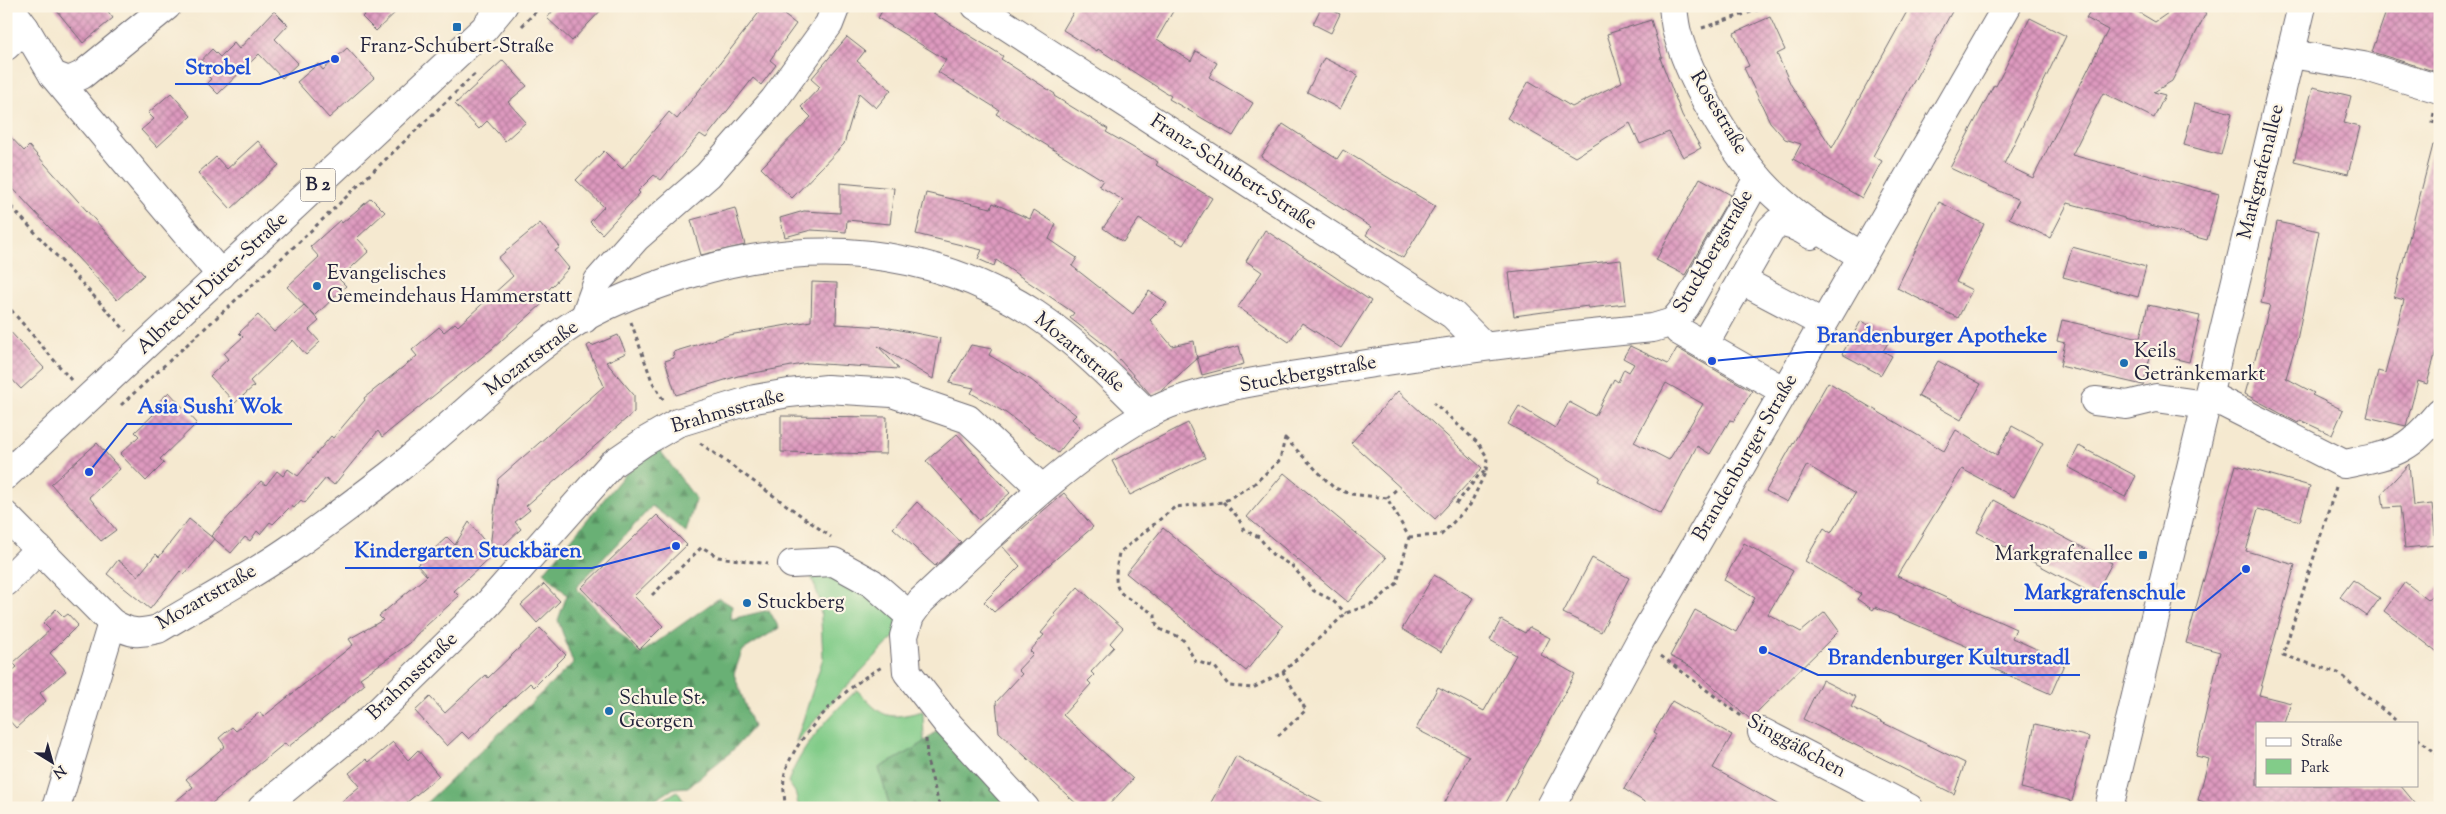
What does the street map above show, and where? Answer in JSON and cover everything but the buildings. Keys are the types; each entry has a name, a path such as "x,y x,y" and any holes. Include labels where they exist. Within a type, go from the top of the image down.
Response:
{"street":[{"path":"9,6 16,37 53,75 222,276"},
{"path":"53,75 69,81 82,75 167,6"},
{"name":"Albrecht-Dürer-Straße","path":"6,475 222,276 484,29 503,6"},
{"path":"584,319 598,281 636,238 708,175 774,100 829,24 836,6"},
{"name":"Franz-Schubert-Straße","path":"976,6 1452,315 1484,346"},
{"name":"Rosestraße","path":"1673,6 1678,36 1695,80 1725,130 1758,178 1780,200 1851,256"},
{"name":"Brandenburger Straße","path":"1550,808 1631,646 1851,256 2007,6"},
{"name":"Markgrafenallee","path":"2109,808 2302,6"},
{"path":"2291,54 2363,66 2439,89"},
{"name":"Stuckbergstraße","path":"906,665 904,636 910,616 921,601 1042,489 1097,444 1148,414 1185,399 1257,382 1484,346 1653,328 1673,322 1686,306 1758,178"},
{"path":"1640,345 1647,347 1689,337 1741,280 1777,224 1802,229 1851,256"},
{"name":"Mozartstraße","path":"6,516 112,623 127,632 143,633 158,629 286,552 392,474 565,329 622,298 680,277 742,260 807,252 846,251 880,256 949,273 993,291 1022,306 1071,341 1148,414"},
{"path":"1741,280 1811,317"},
{"path":"1689,337 1772,384"},
{"name":"Brahmsstraße","path":"262,808 374,716 473,619 612,464 644,442 686,431 755,399 827,389 892,393 968,419 1042,489"},
{"path":"2095,401 2126,405 2156,398 2207,400 2344,464 2365,460 2403,448 2418,436 2440,412"},
{"path":"6,582 39,549"},
{"path":"792,564 834,562 872,583 910,616"},
{"path":"56,808 112,623"},
{"path":"906,665 946,722 1026,808"},
{"name":"Singgäßchen","path":"1762,732 1909,808"}],"path":[{"path":"521,27 541,6"},
{"path":"1678,36 1769,6"},
{"path":"120,406 304,237 482,68"},
{"path":"6,201 130,334"},
{"path":"6,304 75,384"},
{"path":"630,320 652,381 686,431 832,538"},
{"path":"1409,537 1441,535 1470,505 1486,470 1487,456 1479,444 1434,403"},
{"path":"1387,498 1409,537 1397,583 1373,604 1346,613 1283,672 1253,688 1229,686 1215,667 1195,661 1184,641 1158,628 1155,623 1155,615 1118,591 1114,578 1119,553 1175,507 1223,502 1254,484 1280,460 1285,438 1333,487 1350,494 1387,498 1399,487"},
{"path":"2344,464 2284,655 2338,673 2398,722"},
{"path":"1456,504 1478,475 1486,470"},
{"path":"1223,502 1238,517 1244,530 1259,537 1274,555 1292,566 1314,591 1332,600 1346,613"},
{"path":"652,595 702,547 718,557 758,564 792,564"},
{"name":"Singgäßchen","path":"1631,646 1762,732"},
{"path":"785,808 784,775 795,747 842,694 880,668 906,665"},
{"path":"1278,736 1306,710 1283,672"},
{"path":"926,732 927,760 940,808"},
{"path":"2418,739 2440,756"}],"green space":[{"path":"659,449 696,499 686,532 652,506 576,588 640,654 719,598 732,606 731,619 769,610 779,628 742,651 734,674 753,727 732,751 688,787 674,788 643,808 421,808 573,663 558,620 567,595 544,572 624,475"},
{"path":"833,565 901,614 897,634 796,742 823,658 820,601 808,567"},
{"path":"857,690 873,706 885,714 900,716 923,711 924,741 916,748 879,768 890,808 799,808 795,792 788,782 794,769 808,744 836,710"},
{"path":"943,726 1017,808 890,808 879,768 916,748"},
{"path":"677,791 688,808 651,808"}],"place":[{"name":"Franz-Schubert-Straße","path":"457,27"},
{"name":"Strobel","path":"335,59"},
{"name":"Evangelisches Gemeindehaus Hammerstatt","path":"317,286"},
{"name":"Brandenburger Apotheke","path":"1712,361"},
{"name":"Keils Getränkemarkt","path":"2124,363"},
{"name":"Asia Sushi Wok","path":"89,472"},
{"name":"Kindergarten Stuckbären","path":"676,546"},
{"name":"Markgrafenallee","path":"2143,555"},
{"name":"Markgrafenschule","path":"2246,569"},
{"name":"Stuckberg","path":"747,603"},
{"name":"Brandenburger Kulturstadl","path":"1763,650"},
{"name":"Schule St. Georgen","path":"609,711"}]}
